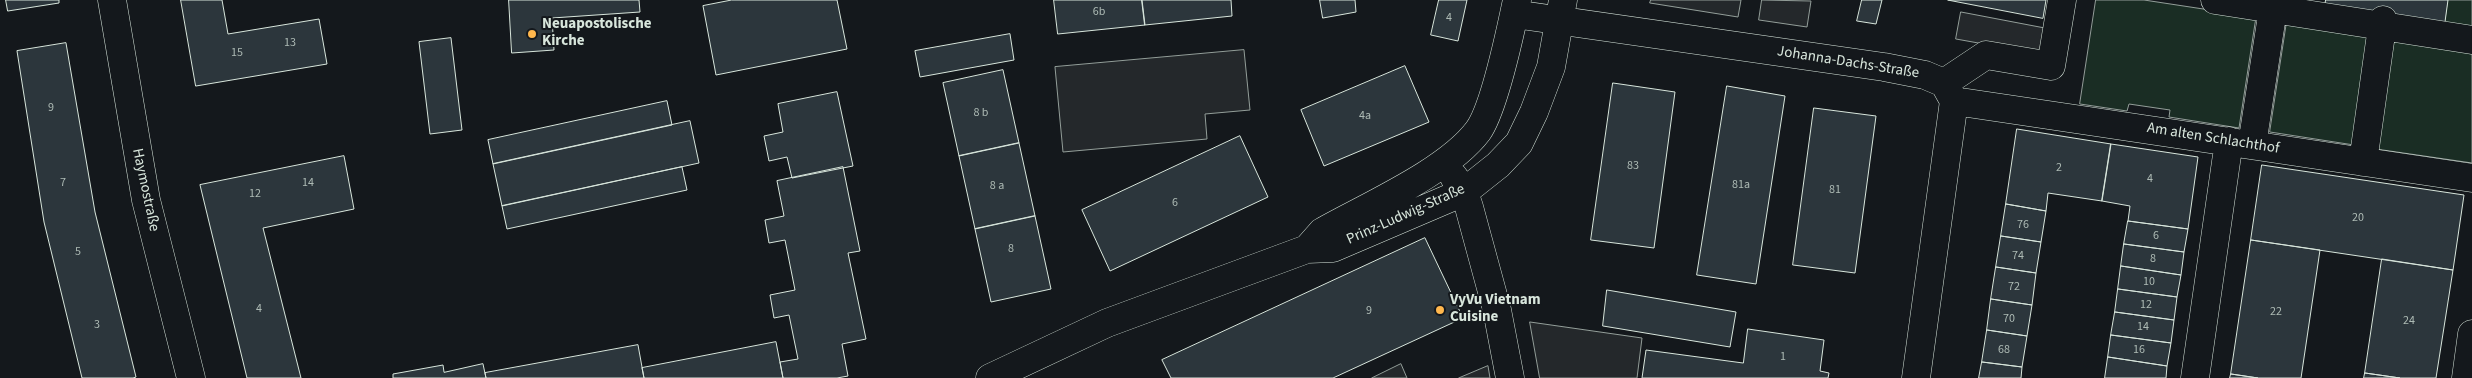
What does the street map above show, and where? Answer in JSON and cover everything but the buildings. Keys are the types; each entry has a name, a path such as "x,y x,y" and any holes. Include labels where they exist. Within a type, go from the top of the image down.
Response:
{"street":[{"name":"Haymostraße","path":"112,0 146,200 191,378"},
{"path":"1916,378 1949,92 1986,55 2051,66 2062,0"},
{"path":"2215,0 2383,23 2472,40"},
{"name":"Johanna-Dachs-Straße","path":"1515,7 1560,10 1925,75 1949,92"},
{"name":"Prinz-Ludwig-Straße","path":"1307,249 1322,232 1445,163 1478,130 1489,106 1515,7"},
{"path":"2194,378 2240,143 2273,9"},
{"name":"Prinz-Ludwig-Straße","path":"990,378 1107,323 1307,249 1333,248 1464,192 1498,166 1519,143 1534,112 1551,67 1560,10"},
{"path":"2364,162 2383,23"},
{"name":"Am alten Schlachthof","path":"1949,92 2240,143 2472,178"},
{"path":"1445,163 1464,192 1497,310 1510,378"},
{"path":"2466,378 2472,334"}],"green space":[{"path":"2096,0 2144,0 2256,17 2239,128 2169,117 2170,110 2129,104 2127,111 2080,104"},
{"path":"2448,0 2472,0 2472,33 2444,29"},
{"path":"2287,21 2370,33 2354,145 2270,132"},
{"path":"2393,37 2472,49 2472,163 2376,149"}],"shaded area":[{"path":"1651,0 1741,0 1738,17 1650,3"},
{"path":"1762,0 1811,1 1807,27 1759,20"},
{"path":"1961,12 2050,29 2045,55 1956,39"},
{"path":"1244,50 1250,110 1205,114 1207,139 1063,152 1055,67"},
{"path":"1530,322 1642,338 1637,378 1540,378"},
{"path":"1401,364 1407,378 1372,378"},
{"path":"1488,366 1490,378 1459,378"}],"place":[{"name":"Neuapostolische Kirche","path":"532,34"},
{"name":"VyVu Vietnam Cuisine","path":"1440,310"}]}
